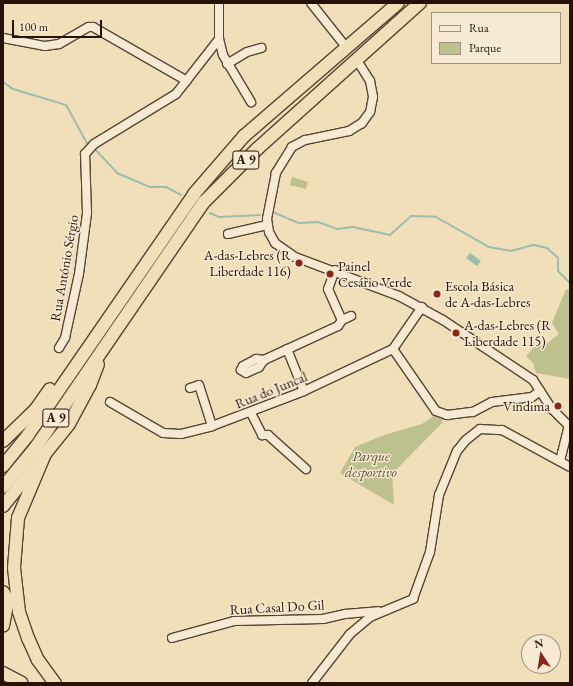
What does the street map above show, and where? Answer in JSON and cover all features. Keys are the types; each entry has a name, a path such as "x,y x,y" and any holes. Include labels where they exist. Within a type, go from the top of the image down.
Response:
{"highway":[{"name":"A 9","path":"3,466 28,435 194,194 244,136 398,3"},
{"name":"A 9","path":"3,487 36,447 204,202 257,149 420,3"},
{"path":"3,441 36,409 66,364 88,346"},
{"path":"3,506 69,424 90,385 105,346"},
{"path":"45,454 18,518 14,568 19,612 28,638 38,660 55,683"},
{"path":"3,592 8,600 3,626"},
{"path":"3,673 22,683"}],"street":[{"path":"219,3 219,39 227,64 251,102"},
{"path":"311,3 342,42"},
{"path":"3,38 45,46 59,44 88,27 93,27 187,81"},
{"name":"Rua António Sérgio","path":"59,348 65,338 79,274 87,212 83,163 91,146 167,101 187,81 219,39"},
{"path":"227,64 248,52 261,48"},
{"path":"360,65 370,81 373,97 370,112 362,123 349,131 305,140 292,147 276,173 270,196 267,225 276,243 295,257 335,270 422,307 533,380 552,409 569,425 560,461"},
{"path":"228,234 267,225"},
{"path":"335,270 328,289 342,320"},
{"path":"422,307 393,350 436,411 447,416 473,412 492,402 532,397 540,391"},
{"path":"264,360 338,326 342,320 351,316"},
{"path":"287,349 304,391"},
{"name":"Rua do Juncal","path":"110,402 163,433 181,434 212,426 251,413 304,391 393,350"},
{"path":"190,388 202,384 212,426"},
{"path":"251,413 262,435 268,435 306,469"},
{"path":"312,683 350,634 370,617 413,599 430,552 439,495 457,451 466,440 480,429 502,430 570,467"},
{"name":"Rua Casal Do Gil","path":"172,638 234,621 323,619 345,614 385,611"}],"green space":[{"path":"292,177 308,182 306,189 290,185"},
{"path":"566,289 570,291 570,379 536,373 533,363 526,356 535,346 545,345 559,334 552,323"},
{"name":"Parque desportivo","path":"435,415 443,417 442,423 392,474 394,505 340,473 355,447 384,435 422,424"}],"shaded area":[{"path":"470,253 481,261 477,266 466,258"}],"waterway":[{"path":"3,82 13,89 66,105 88,145"},
{"path":"94,148 117,173 150,187 166,187 181,195"},
{"path":"210,213 219,217 260,215"},
{"path":"275,213 299,223 318,222 337,229 353,227 390,235 411,216 436,217 489,247 511,251 534,245 547,248 558,258 558,271 570,283"}],"place":[{"name":"A-das-Lebres (R Liberdade 116)","path":"299,263"},
{"name":"Painel Cesário Verde","path":"330,274"},
{"name":"Escola Básica de A-das-Lebres","path":"437,294"},
{"name":"A-das-Lebres (R Liberdade 115)","path":"456,333"},
{"name":"Vindima","path":"558,406"}]}
